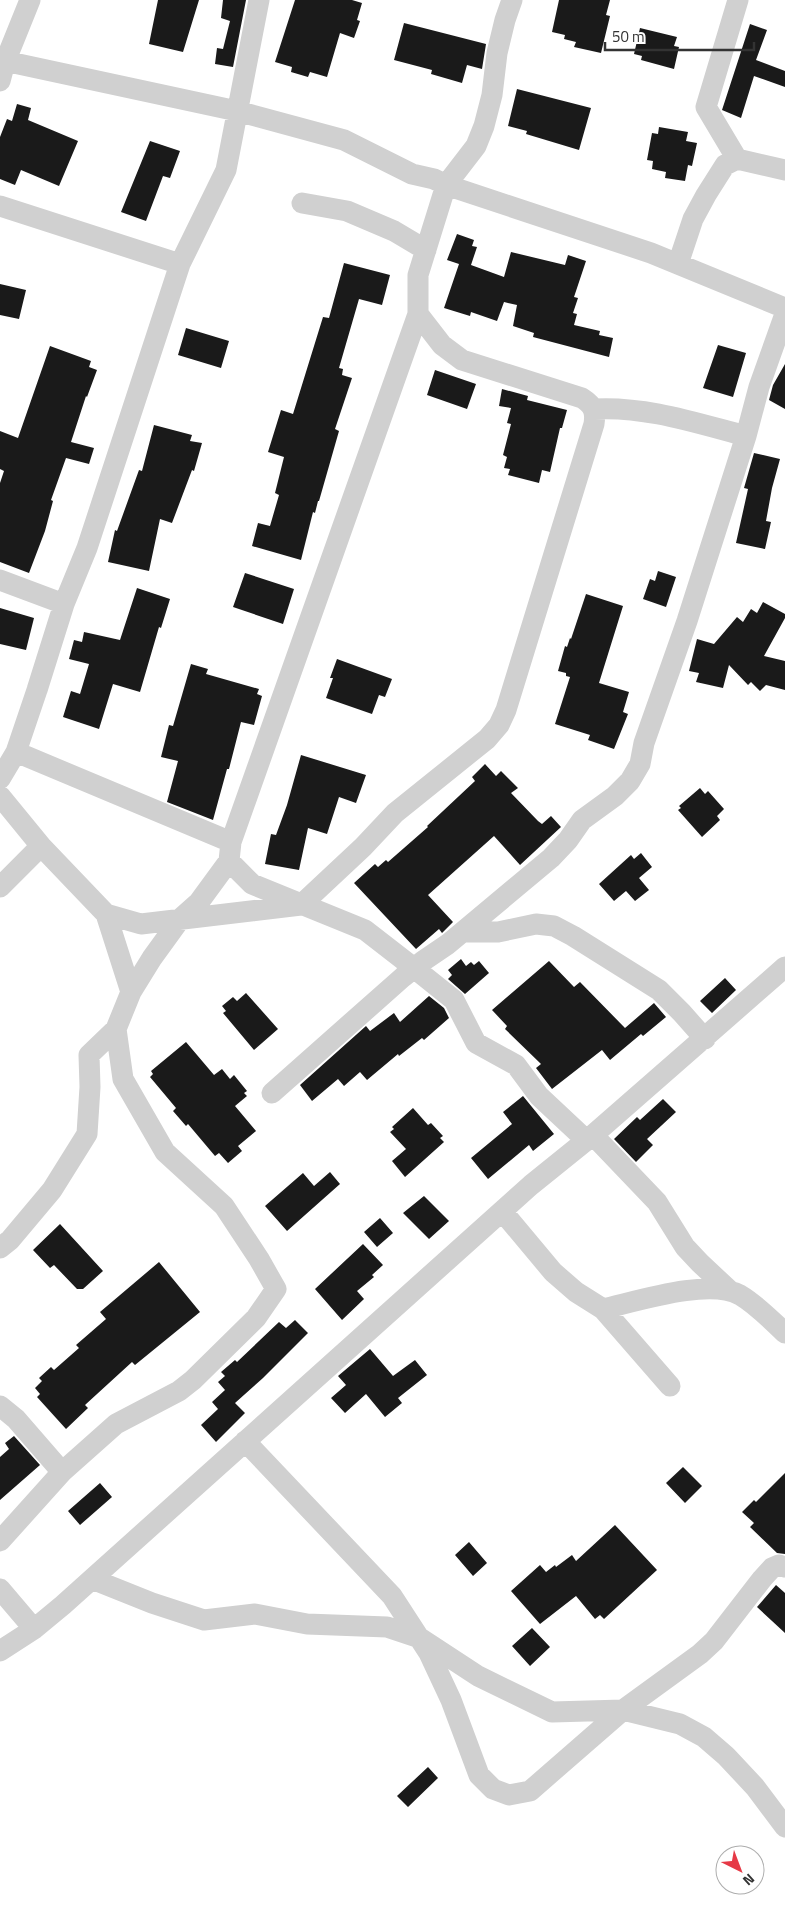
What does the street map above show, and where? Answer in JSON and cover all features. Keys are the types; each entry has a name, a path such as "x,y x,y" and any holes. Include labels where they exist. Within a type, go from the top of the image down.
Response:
{"street":[{"path":"30,0 2,68 237,111 344,140 412,174 651,253 785,308"},
{"path":"0,779 16,752 38,690 64,604 87,548 180,264 226,170 259,0"},
{"path":"0,1248 10,1240 52,1190 87,1134 89,1055 116,1029 131,992 152,958 182,918 199,902 230,852 418,314 418,275 446,185 476,146 484,126 492,95 497,54 512,0"},
{"path":"737,159 706,107 738,0"},
{"path":"678,264 694,219 706,195 725,166 737,159 785,170"},
{"path":"302,203 347,211 394,231 426,250"},
{"path":"0,206 180,264"},
{"path":"106,914 141,924 301,905 364,847 395,814 487,739 498,725 506,710 591,433 595,417 594,409 589,402 582,398 462,360 442,345 418,314"},
{"path":"272,1093 414,968 463,932 551,858 568,840 582,820 615,796 630,781 640,764 644,743 687,621 746,436 759,387 785,314"},
{"path":"594,409 630,409 654,412 746,436"},
{"path":"0,580 64,604"},
{"path":"16,752 230,852 252,884 365,930 454,1000 476,1043 516,1065 540,1096 590,1138 657,1202 686,1247 700,1263 730,1291 758,1308 785,1333"},
{"path":"0,796 41,846 106,914 131,992"},
{"path":"0,887 41,846"},
{"path":"463,932 498,932 536,924 554,926 658,990 705,1038"},
{"path":"0,1651 34,1629 92,1579 531,1185 590,1138 785,968"},
{"path":"0,1541 62,1472 116,1424 179,1391 193,1380 256,1318 276,1289 260,1259 224,1206 165,1152 123,1079 116,1029"},
{"path":"502,1211 553,1272 576,1292 604,1309 670,1386"},
{"path":"604,1309 691,1290 730,1291"},
{"path":"0,1406 16,1419 62,1472"},
{"path":"245,1441 392,1596 429,1653 451,1700 479,1775 493,1789 509,1795 530,1791 623,1710 700,1654 714,1641 772,1568 779,1565 785,1567"},
{"path":"92,1579 152,1603 204,1620 255,1614 307,1624 387,1627 420,1638 478,1676 552,1712 623,1710 680,1724 704,1737 726,1756 755,1787 785,1827"},
{"path":"0,1589 34,1629"}],"building":[{"path":"158,0 199,0 183,52 149,44"},
{"path":"223,0 246,0 233,67 215,64 217,48 223,49 230,21 221,18"},
{"path":"295,0 352,0 362,3 357,20 360,21 354,38 340,33 327,77 310,72 308,77 291,72 292,67 275,62"},
{"path":"559,0 610,0 606,15 610,16 601,53 574,47 576,42 564,39 565,35 552,32"},
{"path":"404,23 486,44 482,69 467,65 462,83 431,74 432,70 394,60"},
{"path":"750,24 767,30 756,60 785,71 785,87 754,76 741,118 722,110"},
{"path":"640,28 677,37 674,46 679,47 674,69 641,60 642,56 634,54"},
{"path":"517,89 591,108 579,150 526,134 527,131 508,126"},
{"path":"17,104 31,108 28,120 78,141 59,186 21,170 15,185 0,179 0,137 7,119 12,121"},
{"path":"659,127 688,132 686,141 697,143 692,166 688,165 685,181 665,178 666,172 652,169 653,161 647,160 652,133 658,134"},
{"path":"150,141 180,151 170,178 163,176 146,221 121,212"},
{"path":"457,234 474,240 472,246 477,247 471,265 504,277 511,252 565,265 568,255 586,261 574,297 578,298 573,313 577,314 574,325 600,331 599,335 613,338 609,357 533,337 534,333 513,326 517,305 504,302 497,321 471,312 470,316 444,308 459,264 447,260"},
{"path":"344,263 390,275 382,305 359,299 339,368 343,369 342,375 352,378 335,429 339,431 319,501 315,513 313,512 301,560 252,546 258,523 270,526 279,495 275,493 284,457 268,452 281,410 293,414 323,317 329,318"},
{"path":"0,284 26,290 19,319 0,315"},
{"path":"186,328 229,341 221,368 178,355"},
{"path":"718,345 746,353 733,397 703,388"},
{"path":"50,346 91,361 89,367 97,370 86,396 71,442 94,448 89,464 66,458 51,500 53,501 45,531 29,573 0,562 0,483 4,471 0,469 0,431 18,438"},
{"path":"785,364 785,409 769,400 773,385"},
{"path":"435,370 476,384 467,409 427,395"},
{"path":"502,389 528,396 527,400 567,410 562,428 560,428 550,472 542,470 539,483 508,475 510,469 504,468 507,457 503,455 511,424 507,423 511,408 499,406"},
{"path":"154,425 192,435 190,441 202,443 194,471 192,470 172,523 160,519 149,571 108,562 115,530 117,531 139,470 142,471"},
{"path":"754,453 780,459 766,521 771,522 765,549 736,543 748,489 744,488"},
{"path":"658,571 676,577 666,607 643,599 650,579 655,581"},
{"path":"245,573 294,589 283,624 233,607"},
{"path":"137,588 170,599 161,628 159,627 140,692 113,684 99,729 63,717 71,691 80,694 89,664 69,659 74,640 82,642 84,632 120,640"},
{"path":"586,594 623,606 599,683 629,692 623,712 628,714 614,749 588,740 590,735 555,724 570,677 566,676 566,673 558,671 565,646 567,647 571,639"},
{"path":"763,602 785,614 785,618 764,656 785,661 785,690 766,685 760,691 751,682 748,685 729,665 723,688 696,682 699,673 689,671 697,639 714,644 737,617 743,622 751,609 757,613"},
{"path":"0,608 34,618 26,650 0,644"},
{"path":"337,659 392,679 385,697 379,695 372,714 326,698 333,678 330,678"},
{"path":"191,664 208,669 206,674 259,689 257,694 262,696 254,725 241,722 213,820 167,802 178,761 161,757 169,725 173,726"},
{"path":"301,755 366,775 356,803 339,797 327,834 308,828 299,870 265,864 271,834 276,835 287,805"},
{"path":"485,764 496,776 501,771 518,788 511,793 538,821 542,824 551,816 561,827 520,865 494,836 428,895 453,922 442,933 439,929 416,949 354,883 375,864 378,867 386,860 388,862 428,827 475,781 472,777"},
{"path":"700,788 705,794 708,791 724,809 717,816 720,820 702,837 678,810 681,808 679,806"},
{"path":"641,853 652,867 639,878 649,890 635,901 626,891 614,901 599,884 631,855 634,859"},
{"path":"461,959 466,966 471,962 474,965 479,961 489,973 465,994 448,979 452,975 448,970"},
{"path":"549,961 574,987 580,982 625,1028 654,1003 666,1017 643,1036 641,1034 610,1060 602,1050 552,1089 536,1068 541,1064 505,1029 507,1026 492,1010"},
{"path":"725,978 736,990 712,1013 700,1001"},
{"path":"246,993 278,1029 254,1050 223,1013 226,1011 222,1006 233,997 237,1001"},
{"path":"429,996 444,1008 449,1018 424,1040 422,1038 399,1056 398,1054 367,1080 360,1072 344,1086 338,1079 312,1101 300,1085 366,1026 370,1031 394,1013 400,1022"},
{"path":"186,1042 214,1075 222,1069 230,1079 234,1075 247,1091 244,1093 247,1096 235,1106 256,1131 238,1146 242,1151 228,1163 219,1153 215,1156 188,1124 186,1126 173,1111 176,1108 150,1077 153,1074 151,1071"},
{"path":"523,1096 554,1134 533,1151 529,1145 488,1179 471,1158 512,1124 503,1112"},
{"path":"663,1099 676,1112 647,1139 653,1145 636,1162 614,1139 637,1117 640,1120"},
{"path":"413,1108 428,1125 431,1123 443,1136 440,1138 444,1142 405,1177 392,1161 406,1149 390,1132 394,1129 392,1127"},
{"path":"330,1172 340,1184 287,1231 265,1206 303,1173 314,1186"},
{"path":"424,1196 449,1221 429,1239 403,1213"},
{"path":"380,1218 393,1233 377,1247 364,1232"},
{"path":"60,1224 103,1271 83,1289 77,1289 54,1265 50,1268 33,1250"},
{"path":"363,1244 383,1265 372,1275 374,1277 357,1291 364,1299 342,1320 315,1289"},
{"path":"159,1262 200,1312 135,1365 132,1362 85,1405 88,1408 66,1429 37,1397 40,1394 35,1388 42,1381 39,1378 51,1367 54,1370 79,1348 76,1345 106,1319 100,1312"},
{"path":"295,1320 308,1333 235,1403 245,1413 216,1442 201,1425 218,1409 212,1402 225,1390 218,1382 225,1376 221,1372 235,1360 237,1362 279,1322 286,1328"},
{"path":"370,1349 393,1376 415,1360 427,1375 398,1398 402,1403 385,1417 366,1394 345,1413 331,1398 346,1385 338,1376"},
{"path":"14,1436 40,1465 0,1500 0,1457 9,1449 5,1443"},
{"path":"683,1467 702,1486 685,1503 666,1483"},
{"path":"785,1473 785,1554 777,1553 750,1527 754,1523 742,1512 754,1500 756,1502"},
{"path":"100,1483 112,1497 80,1525 68,1511"},
{"path":"615,1525 657,1570 604,1619 600,1615 595,1619 576,1596 540,1624 511,1591 540,1565 546,1572 572,1555 576,1561"},
{"path":"469,1542 487,1563 473,1576 455,1555"},
{"path":"776,1585 785,1593 785,1633 757,1607"},
{"path":"532,1628 550,1647 530,1666 512,1646"},
{"path":"428,1767 438,1778 408,1807 397,1796"}]}
